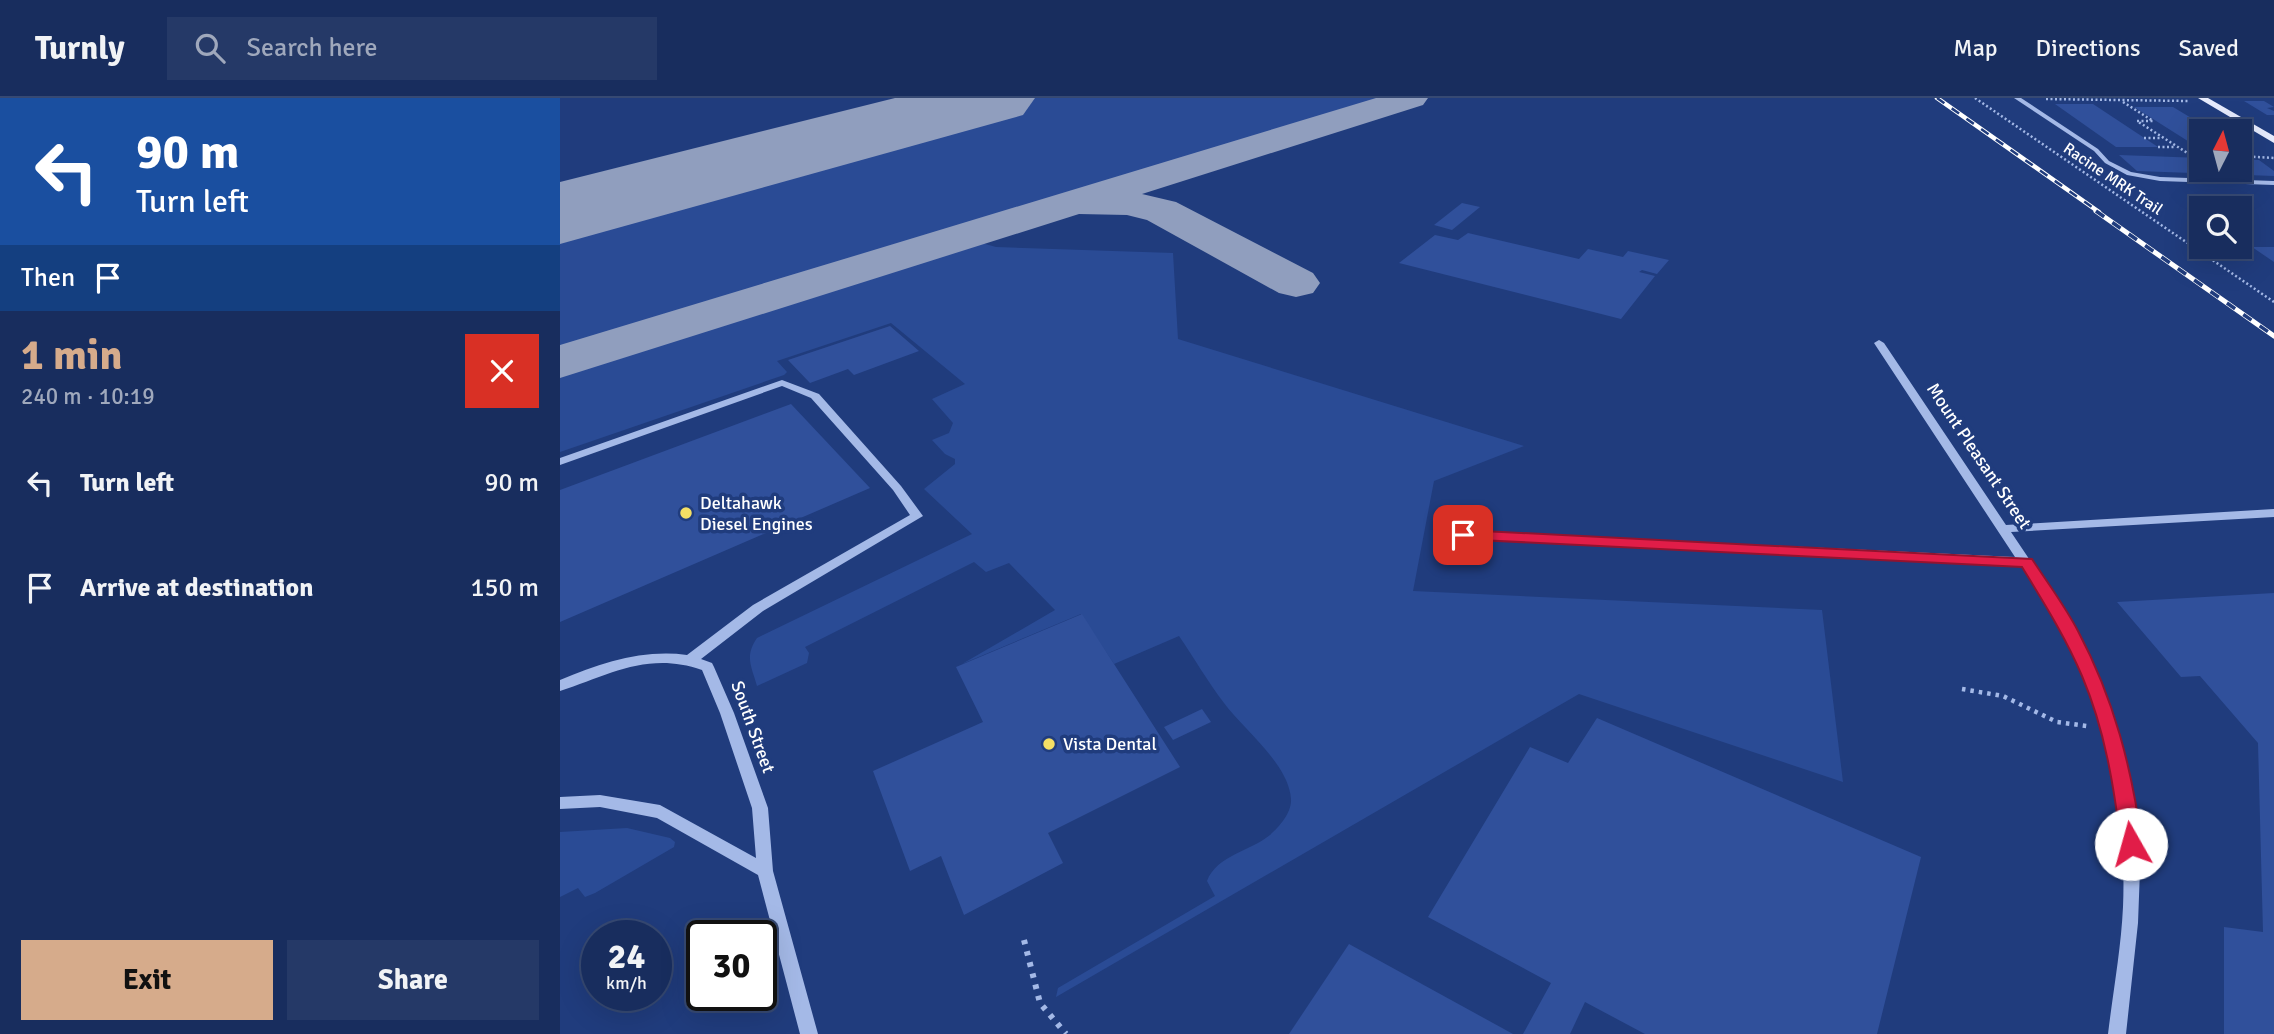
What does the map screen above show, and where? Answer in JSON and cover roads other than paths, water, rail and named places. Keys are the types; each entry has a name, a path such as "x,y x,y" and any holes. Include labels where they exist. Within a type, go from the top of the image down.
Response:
{"main road":[{"path":"2202,98 2274,140"}],"street":[{"path":"2017,98 2096,149 2107,162 2129,174 2160,179 2274,183"},
{"name":"Mount Pleasant Street","path":"1880,343 2005,529 2068,629 2092,677 2110,729 2124,784 2131,844 2131,908 2116,1034"},
{"path":"560,462 782,383 815,396 897,488 917,516 758,608 692,659 673,657 628,663 591,673 560,686"},
{"path":"2005,529 2274,513"},
{"path":"1463,535 2026,562"},
{"name":"South Street","path":"692,659 707,667 727,713 760,808 765,872 809,1034"},
{"path":"560,803 600,801 660,812 765,872"}],"railway":[{"path":"1937,98 2099,212"},
{"path":"2096,211 2274,336"}],"place":[{"name":"Deltahawk Diesel Engines","path":"686,513"},
{"name":"Vista Dental","path":"1049,744"}]}
